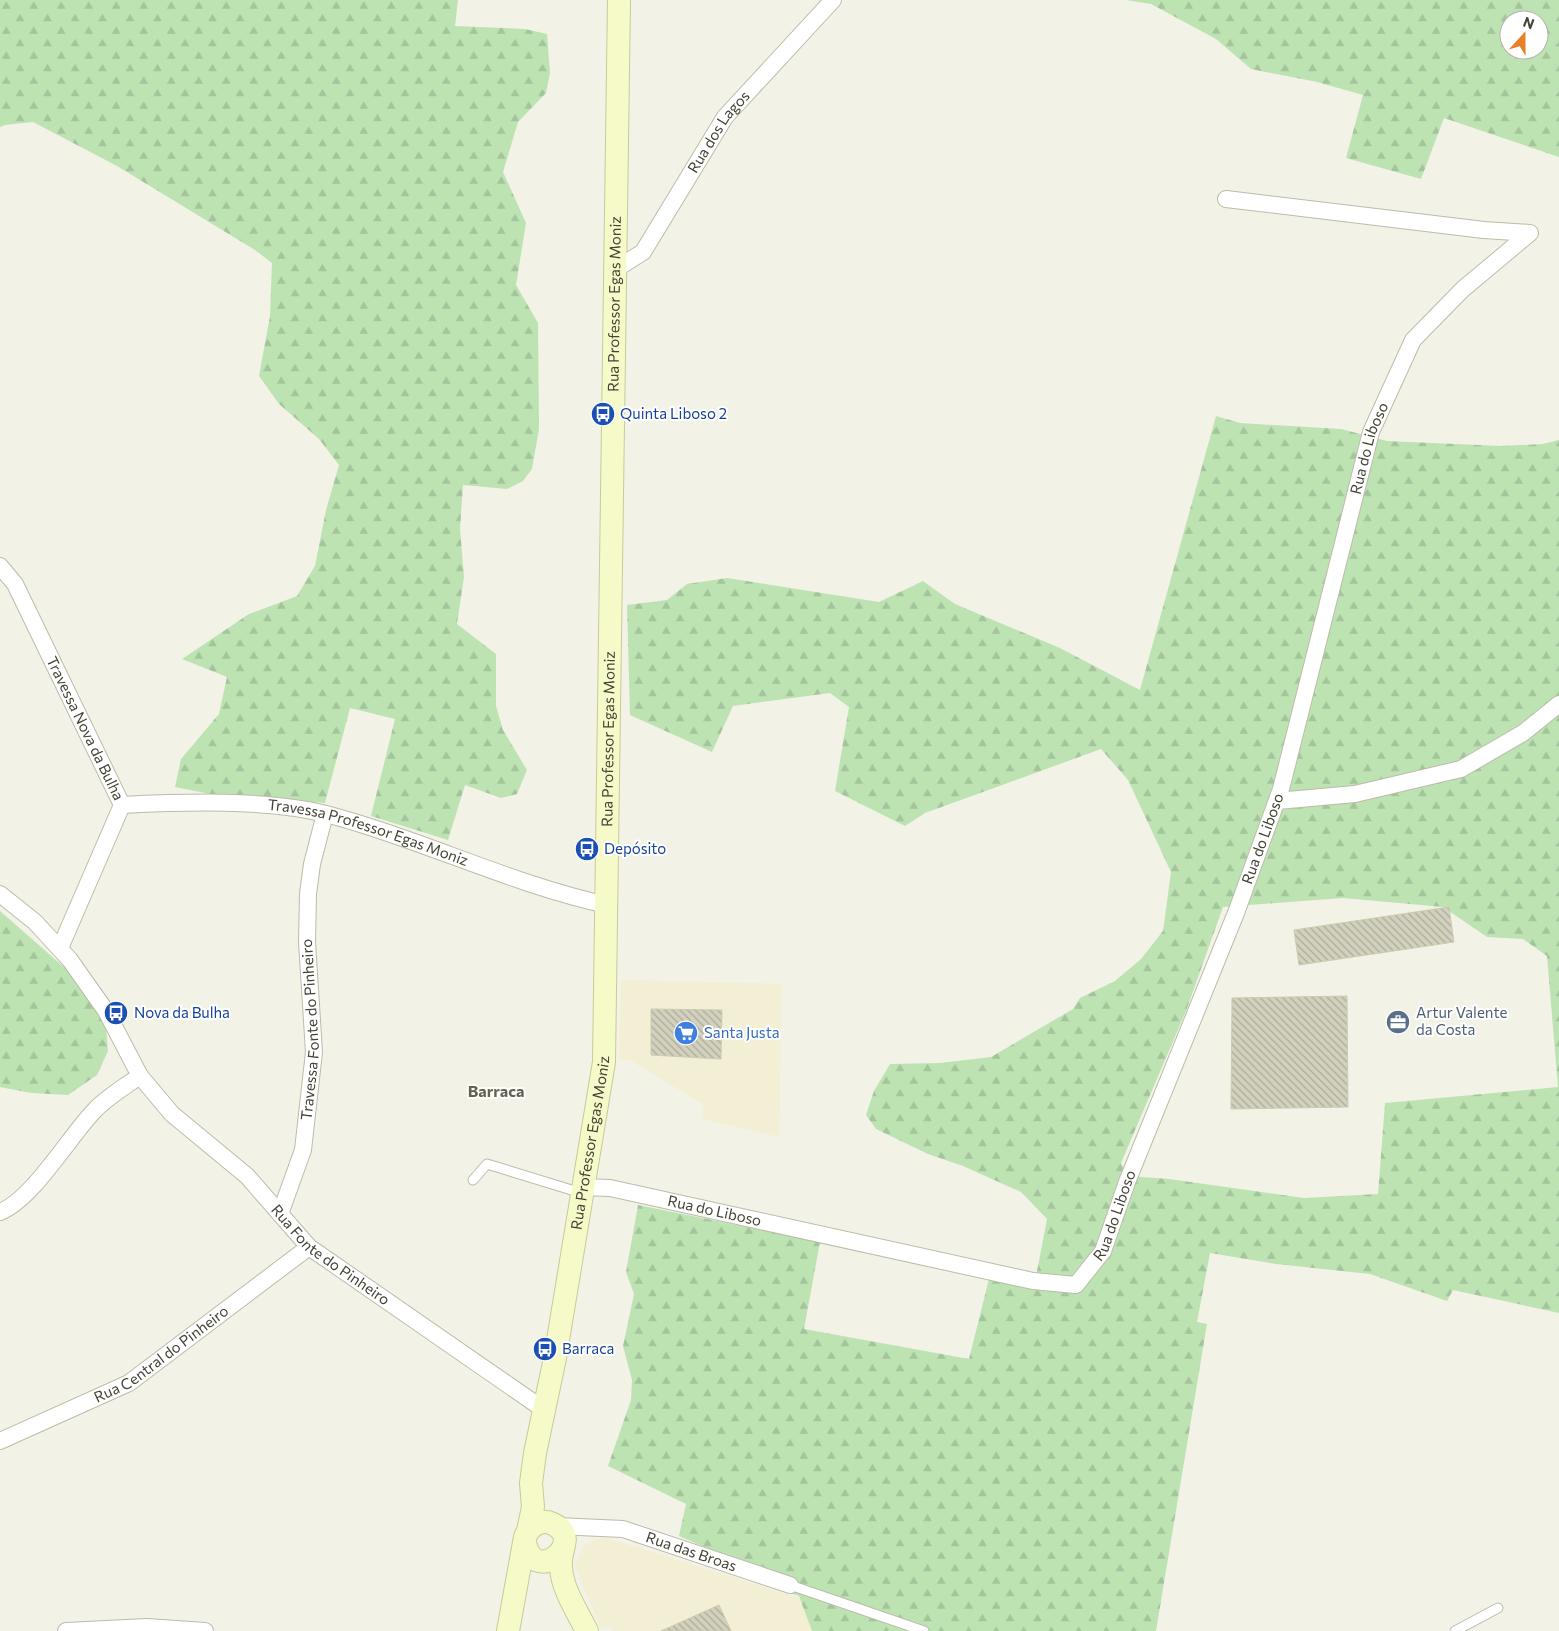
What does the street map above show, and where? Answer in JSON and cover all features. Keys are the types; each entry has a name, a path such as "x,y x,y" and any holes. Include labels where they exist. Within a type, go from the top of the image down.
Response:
{"main road":[{"name":"Rua Professor Egas Moniz","path":"508,1631 533,1507 533,1471 543,1409 555,1358 604,1062 620,0"},
{"name":"Rua Professor Egas Moniz","path":"533,1471 541,1507 557,1526"},
{"path":"565,1585 550,1566 530,1556 526,1537 538,1523 545,1522 557,1526 564,1537 560,1564 565,1585 587,1631"},
{"path":"517,1585 529,1567 554,1559 563,1550"}],"street":[{"name":"Rua dos Lagos","path":"616,269 643,252 726,117 834,0"},
{"name":"Rua do Liboso","path":"583,1187 610,1188 1033,1281 1076,1285 1103,1251 1127,1182 1236,913 1277,801 1371,432 1413,340 1464,289 1530,233 1484,230 1226,198"},
{"name":"Travessa Nova da Bulha","path":"0,566 15,584 122,805 60,948"},
{"path":"1277,801 1355,794 1461,769 1523,734 1559,704"},
{"name":"Travessa Professor Egas Moniz","path":"122,805 168,803 276,806 325,814 446,853 572,897 607,905"},
{"name":"Travessa Fonte do Pinheiro","path":"280,1214 303,1150 314,1052 307,942 308,894 312,864 325,814"},
{"path":"0,894 35,922 60,948 106,1012 140,1076 114,1093 94,1110 17,1201 0,1212"},
{"name":"Rua Fonte do Pinheiro","path":"140,1076 172,1114 247,1176 310,1247 543,1409"},
{"name":"Rua Central do Pinheiro","path":"0,1441 130,1384 310,1247"},
{"name":"Rua das Broas","path":"557,1526 623,1528 790,1585"},
{"path":"563,1550 571,1539 589,1527"},
{"path":"66,1631 147,1628 205,1631"}],"lane":[{"path":"473,1180 487,1164 575,1190 583,1187"},
{"path":"790,1585 924,1631"},
{"path":"1455,1631 1498,1608"}],"shaded area":[{"path":"621,980 782,984 779,1137 702,1119 704,1105 630,1060 619,1059"},
{"path":"604,1537 799,1598 814,1631 613,1631 610,1626 601,1629 575,1566 583,1547 592,1541"}],"green space":[{"path":"0,0 458,0 455,26 525,29 547,34 550,73 546,93 518,122 503,172 526,223 516,285 538,323 539,429 532,469 523,481 507,489 463,485 460,529 464,577 457,624 496,654 496,706 503,730 527,770 517,794 501,798 465,785 448,840 371,816 395,719 350,708 325,803 210,794 175,787 181,759 219,714 227,677 182,659 249,614 297,596 315,566 326,510 339,465 319,439 279,404 259,376 270,316 272,263 255,250 117,166 33,122 0,127"},
{"path":"1126,0 1559,0 1559,157 1444,118 1421,179 1346,158 1363,95 1317,82 1251,69 1216,39 1151,4"},
{"path":"1216,416 1240,423 1341,429 1387,441 1501,446 1543,444 1559,440 1559,1313 1453,1290 1447,1301 1370,1274 1276,1264 1210,1253 1197,1322 1207,1324 1156,1631 812,1631 799,1596 742,1577 730,1558 679,1536 686,1504 608,1466 631,1400 632,1380 623,1346 634,1294 626,1272 638,1205 820,1242 804,1329 969,1359 990,1275 1034,1287 1047,1219 1021,1192 963,1166 928,1154 876,1129 866,1115 874,1091 890,1064 940,1063 991,1057 1073,1009 1080,998 1115,981 1141,959 1163,931 1171,872 1128,780 1101,749 925,813 905,826 835,791 849,707 830,693 733,706 712,752 630,715 627,605 667,600 687,584 727,578 879,602 923,581 955,604 1060,648 1140,690","holes":["1343,898 1443,907 1487,937 1523,939 1547,956 1558,1087 1385,1103 1378,1194 1304,1198 1169,1179 1128,1176 1121,1163 1186,1011 1223,907"]},
{"path":"0,911 65,968 87,995 106,1028 108,1051 97,1075 68,1095 31,1093 0,1087"}],"building":[{"path":"1449,907 1454,942 1299,965 1294,930"},
{"path":"1347,996 1348,1107 1231,1109 1232,998"},
{"name":"Santa Justa","path":"651,1009 722,1010 721,1059 651,1055"},
{"path":"719,1605 731,1631 661,1631"}],"place":[{"name":"Quinta Liboso 2","path":"603,414"},
{"name":"Depósito","path":"587,849"},
{"name":"Nova da Bulha","path":"116,1013"},
{"name":"Artur Valente da Costa","path":"1398,1022"},
{"name":"Santa Justa","path":"686,1033"},
{"name":"Barraca","path":"545,1349"}],"district":[{"name":"Barraca","path":"496,1091"}]}
